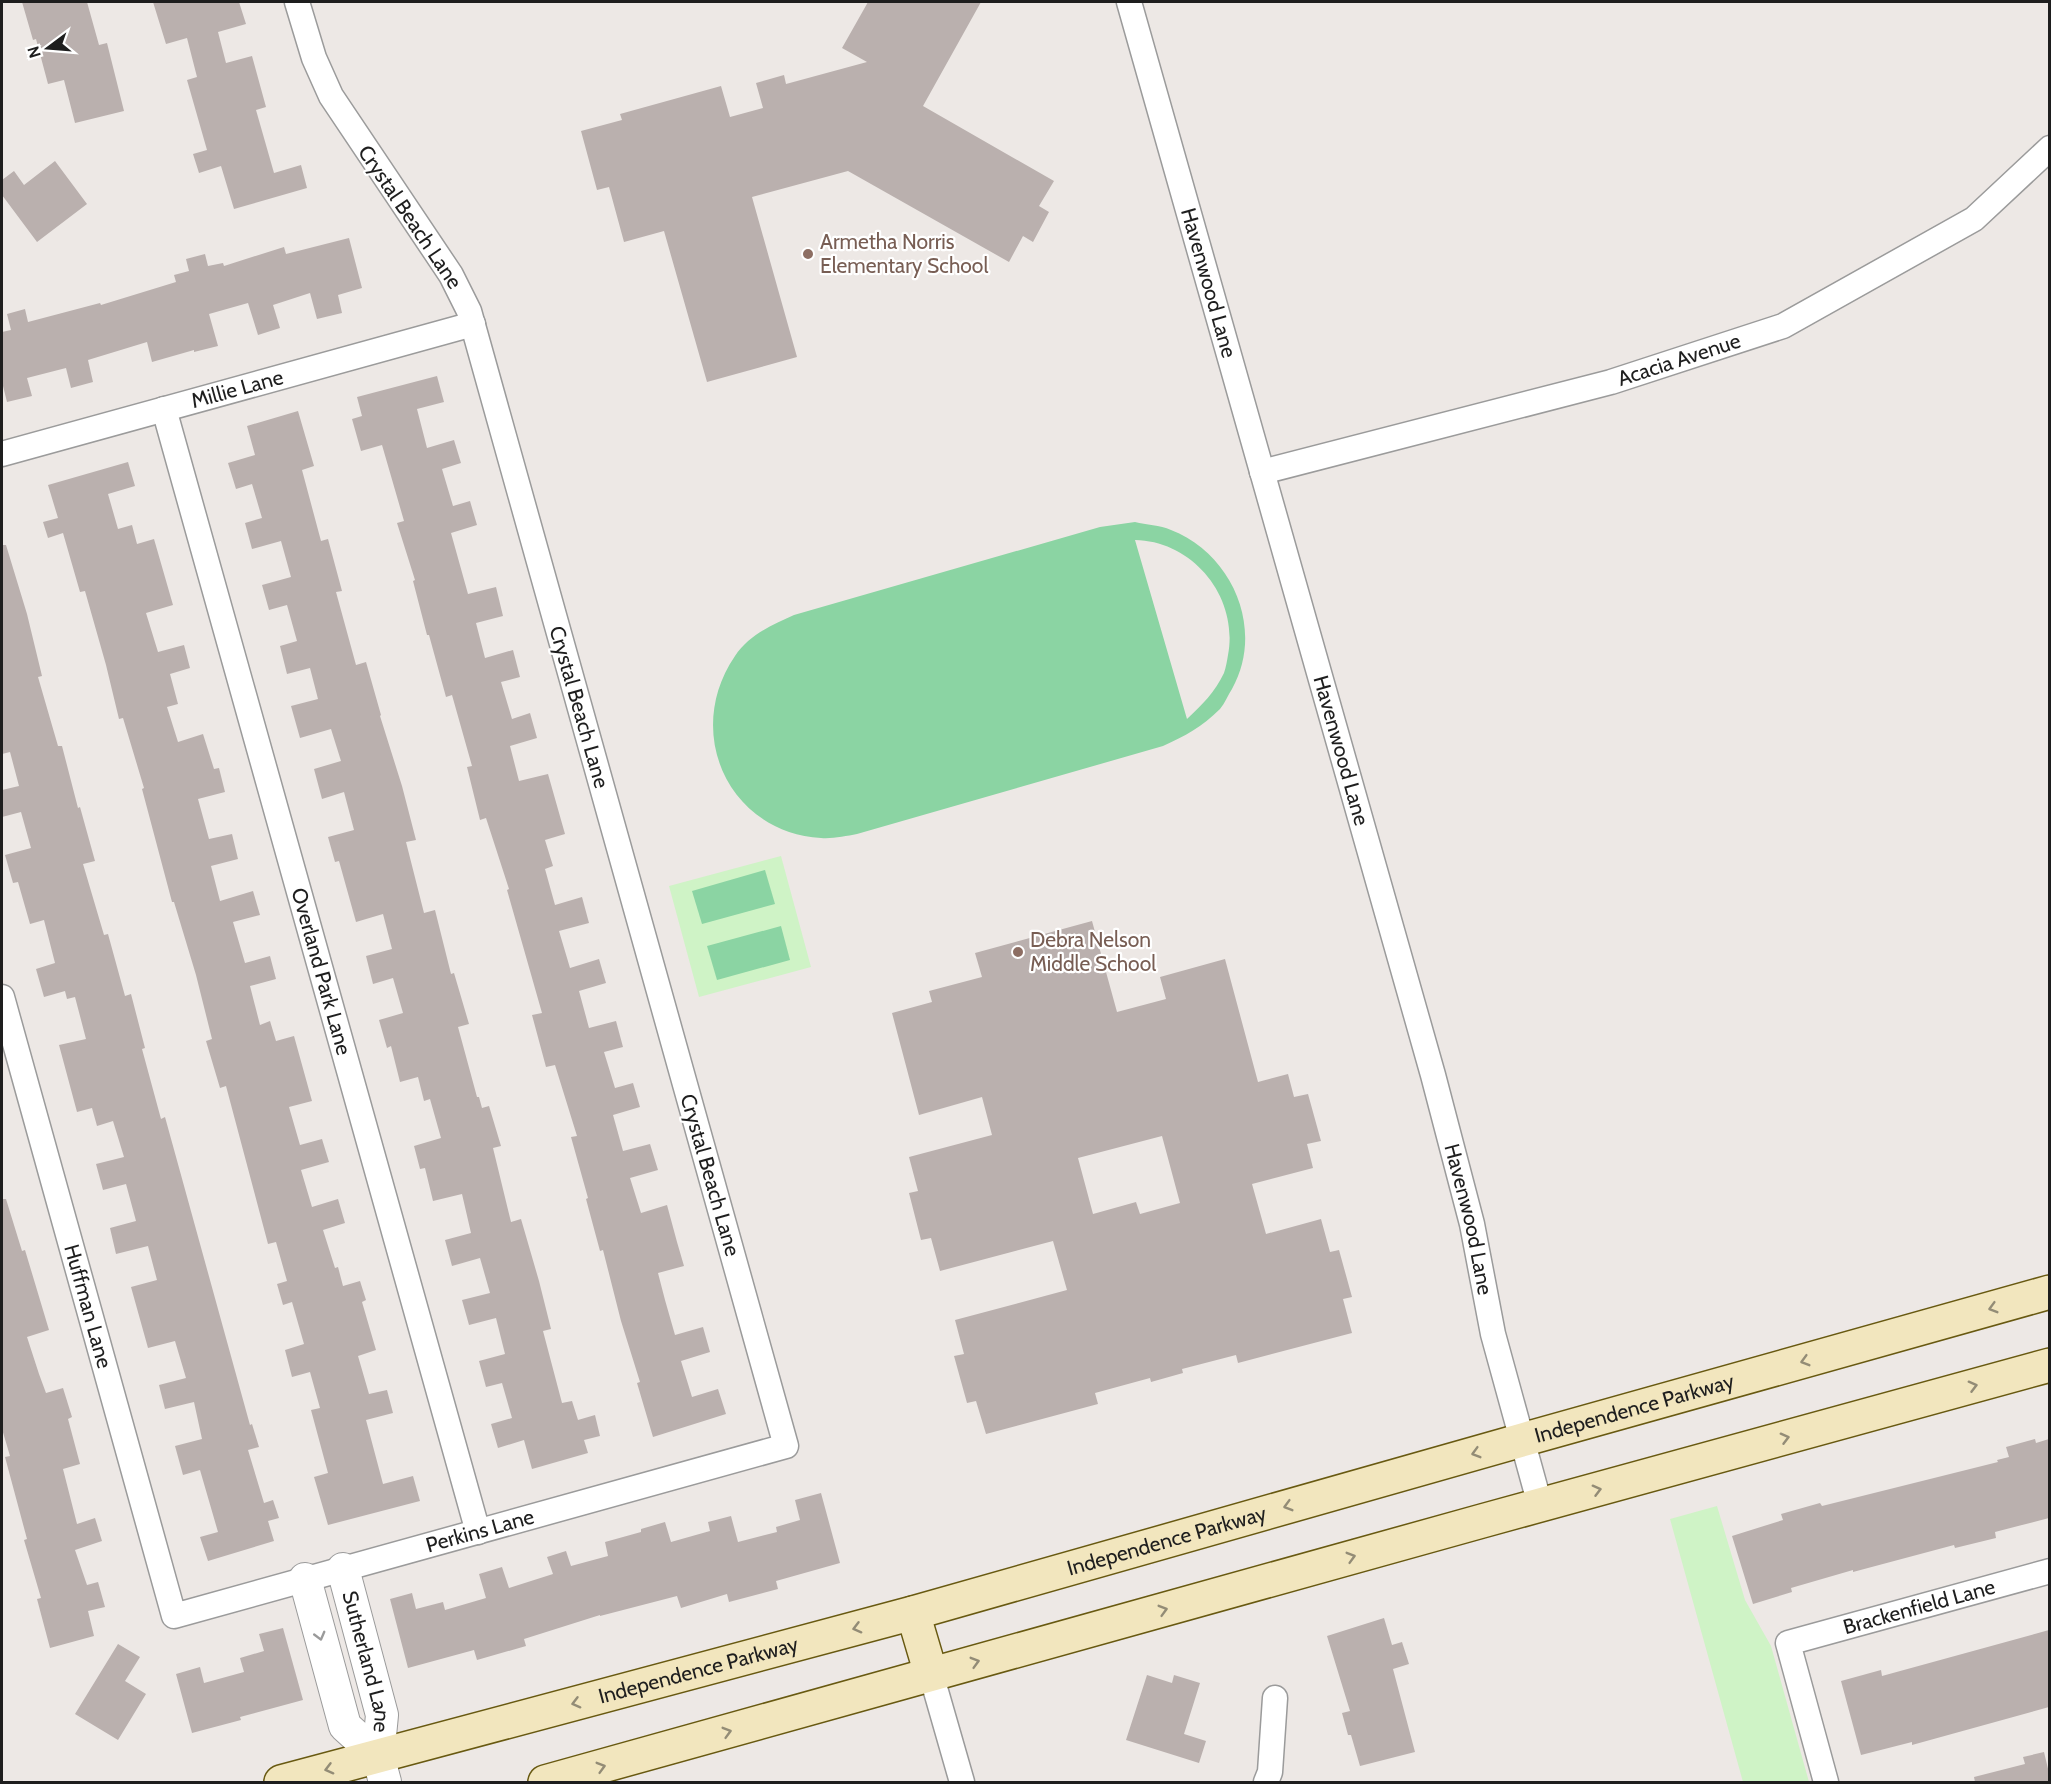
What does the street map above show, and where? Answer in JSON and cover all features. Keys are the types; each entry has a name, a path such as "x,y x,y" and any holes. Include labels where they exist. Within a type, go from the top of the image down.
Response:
{"main road":[{"name":"Independence Parkway","path":"281,1782 381,1769 913,1613 2049,1292"},
{"path":"545,1782 2049,1365"},
{"path":"913,1613 931,1674"}],"street":[{"name":"Crystal Beach Lane","path":"300,2 314,58 331,96 451,275 464,299 473,324 786,1446"},
{"name":"Havenwood Lane","path":"1129,2 1433,1075 1472,1224 1492,1334 1540,1505"},
{"name":"Acacia Avenue","path":"1263,472 1611,382 1783,326 1974,219 2049,148"},
{"name":"Millie Lane","path":"2,454 473,324"},
{"name":"Overland Park Lane","path":"164,410 478,1532"},
{"name":"Huffman Lane","path":"2,997 174,1616"},
{"name":"Perkins Lane","path":"174,1616 786,1446"},
{"name":"Sutherland Lane","path":"343,1569 382,1715 381,1769"},
{"name":"Brackenfield Lane","path":"1826,1782 1788,1643 2049,1570"},
{"name":"Sutherland Lane","path":"305,1579 345,1726 381,1769"},
{"path":"931,1674 962,1782"},
{"path":"1266,1782 1270,1772 1275,1698"}],"green space":[{"path":"1135,522 1167,528 1193,541 1226,575 1237,596 1244,619 1245,643 1241,666 1232,689 1220,709 1207,721 1163,746 857,834 821,838 788,832 761,818 739,798 724,773 715,745 713,716 720,685 735,656 754,636 794,615 1100,527","holes":["1135,540 1156,543 1176,550 1207,576 1219,593 1230,633 1224,673 1208,698 1187,719"]},
{"path":"781,856 811,967 699,997 669,886"},
{"path":"765,870 775,904 702,924 692,891"},
{"path":"781,926 790,960 717,980 707,946"},
{"path":"1717,1506 1745,1600 1771,1646 1809,1782 1743,1782 1670,1519"}],"building":[{"path":"22,2 87,2 99,45 107,43 124,111 75,123 64,80 48,84 36,39 33,40"},
{"path":"153,2 239,2 246,24 218,32 226,63 252,56 266,107 256,110 274,173 301,165 307,188 234,209 221,166 199,173 193,154 207,150 187,80 197,77 187,38 166,44"},
{"path":"868,2 981,2 923,106 1054,181 1039,206 1049,212 1033,242 1023,236 1009,262 848,171 752,197 797,357 707,382 664,231 624,242 609,187 597,190 581,131 622,120 620,114 721,86 730,117 763,108 756,83 784,75 786,84 867,62 842,48"},
{"path":"55,161 87,204 37,242 2,195 2,180 14,171 24,185"},
{"path":"349,238 362,288 338,295 342,313 317,319 310,293 273,305 280,328 258,335 248,303 209,314 218,346 152,362 147,342 88,360 93,382 71,388 66,368 27,378 32,396 7,402 2,382 2,332 11,330 7,314 25,309 28,322 100,303 101,305 176,282 174,275 189,271 186,259 205,254 208,266 223,263 224,266 284,247 286,254"},
{"path":"437,376 444,402 417,409 427,448 454,440 461,463 442,469 453,506 470,501 477,525 451,533 468,594 496,587 503,616 476,623 485,658 513,650 520,677 501,682 512,719 530,713 537,738 510,746 519,781 548,774 565,834 545,840 553,866 545,869 555,905 582,897 589,923 559,931 570,968 599,959 606,983 579,991 589,1028 616,1021 623,1047 604,1052 615,1088 633,1083 640,1107 613,1115 623,1151 650,1144 658,1170 630,1178 641,1213 667,1205 684,1266 658,1273 675,1335 703,1327 710,1352 681,1361 692,1397 718,1389 726,1414 653,1437 603,1250 600,1251 586,1199 588,1198 571,1137 577,1136 555,1065 546,1067 532,1015 542,1013 507,890 509,889 486,818 480,820 467,767 472,766 452,695 446,697 429,635 427,635 413,581 415,580 397,523 404,521 382,445 361,451 352,419 362,416 357,397"},
{"path":"298,411 314,466 302,470 321,541 328,539 342,591 336,592 356,665 366,662 402,786 416,840 406,842 424,913 435,910 451,974 454,973 469,1024 458,1027 477,1097 479,1097 482,1108 489,1106 501,1146 493,1148 511,1222 521,1219 539,1281 551,1329 543,1331 562,1403 572,1401 578,1420 595,1415 600,1436 584,1440 588,1453 532,1469 524,1440 498,1448 491,1424 512,1418 502,1383 486,1387 479,1361 505,1354 496,1318 469,1325 462,1300 490,1293 480,1258 452,1266 445,1240 471,1233 462,1194 433,1201 425,1168 420,1169 414,1146 441,1138 430,1099 424,1101 418,1077 400,1082 391,1046 387,1048 379,1020 403,1013 393,978 373,984 366,956 392,949 383,914 356,922 339,861 335,862 328,837 354,830 344,792 322,799 314,769 341,761 331,729 300,738 291,706 318,699 310,668 287,674 280,646 297,641 287,605 269,610 262,585 291,577 281,541 252,549 245,523 262,518 252,484 236,489 228,463 255,455 247,426"},
{"path":"128,462 135,486 108,494 118,529 132,525 137,544 154,539 173,605 146,613 158,652 184,645 190,668 170,674 178,704 167,707 178,742 203,734 214,769 219,768 225,792 198,799 209,839 232,834 238,859 211,866 220,901 253,891 260,915 233,922 245,963 270,956 276,979 250,986 260,1025 270,1021 276,1041 294,1036 312,1101 289,1107 300,1145 322,1139 329,1162 301,1170 312,1207 338,1199 345,1223 323,1230 343,1286 360,1281 366,1300 362,1302 376,1350 358,1356 369,1394 387,1390 393,1413 366,1420 383,1484 413,1476 420,1501 328,1525 314,1477 328,1473 311,1410 320,1408 310,1372 292,1377 285,1350 304,1344 292,1302 283,1305 277,1284 287,1281 276,1242 268,1244 226,1086 220,1088 206,1041 212,1039 196,975 174,902 172,902 142,789 144,788 123,718 119,719 85,591 80,592 63,533 48,538 43,522 58,518 48,485"},
{"path":"2,545 6,545 27,614 42,676 38,677 58,746 62,746 95,861 83,864 104,935 108,934 125,996 131,994 145,1048 142,1049 161,1119 165,1117 250,1425 252,1424 259,1447 248,1450 264,1503 273,1500 279,1518 268,1521 274,1541 208,1561 200,1537 218,1532 200,1470 183,1475 175,1446 202,1439 194,1402 165,1409 159,1385 186,1378 175,1341 148,1348 131,1287 157,1280 148,1246 116,1254 110,1228 136,1221 126,1184 103,1190 96,1164 124,1157 113,1121 97,1126 92,1108 77,1112 59,1045 86,1039 75,997 67,999 65,991 44,997 36,969 55,963 44,920 30,924 18,882 13,883 5,855 31,848 21,812 2,817 2,790 19,786 10,752 2,754"},
{"path":"1092,921 1117,1012 1166,999 1160,977 1225,959 1258,1082 1288,1074 1294,1097 1308,1094 1321,1141 1307,1144 1313,1168 1252,1184 1266,1234 1321,1219 1330,1252 1339,1250 1352,1297 1343,1299 1352,1333 1238,1363 1236,1355 1182,1369 1183,1373 1151,1382 1150,1378 1095,1393 1098,1404 986,1434 976,1401 967,1403 954,1356 964,1354 955,1320 1067,1290 1053,1241 940,1271 931,1238 921,1240 909,1193 918,1191 909,1157 992,1135 982,1097 919,1115 892,1013 932,1002 929,991 982,977 975,953","holes":["1162,1136 1180,1203 1140,1214 1136,1202 1093,1214 1078,1158"]},
{"path":"2,1199 6,1199 22,1251 25,1250 49,1330 27,1337 46,1393 63,1388 72,1417 68,1419 80,1464 63,1469 77,1524 95,1518 102,1541 75,1550 87,1585 98,1582 105,1607 88,1611 94,1636 50,1648 37,1599 41,1598 24,1540 27,1539 5,1457 10,1456 2,1429"},
{"path":"2035,1439 2036,1443 2049,1439 2049,1518 1995,1532 1996,1538 1955,1548 1954,1545 1791,1588 1792,1592 1753,1604 1732,1536 1783,1520 1781,1514 1820,1503 1822,1506 1998,1462 1997,1460 2009,1457 2006,1447"},
{"path":"821,1493 840,1563 776,1581 778,1589 729,1602 727,1594 681,1608 677,1596 600,1615 524,1639 526,1646 477,1660 474,1650 408,1668 390,1599 412,1593 416,1609 443,1602 445,1610 486,1598 479,1574 502,1567 509,1588 553,1574 547,1557 566,1551 571,1566 608,1556 605,1542 641,1532 641,1529 665,1522 671,1542 710,1531 708,1522 731,1516 738,1542 777,1532 776,1527 800,1520 795,1500"},
{"path":"1384,1618 1392,1645 1402,1642 1409,1664 1393,1669 1415,1752 1360,1766 1342,1713 1350,1711 1327,1636"},
{"path":"283,1628 303,1700 192,1733 176,1674 200,1667 204,1683 244,1672 240,1658 264,1651 259,1634"},
{"path":"2049,1630 2049,1707 1912,1745 1912,1742 1861,1755 1841,1681 1881,1670 1882,1676"},
{"path":"118,1644 140,1657 125,1681 146,1694 118,1740 75,1714"},
{"path":"1147,1675 1172,1683 1174,1675 1200,1683 1184,1734 1206,1741 1199,1763 1126,1740"},
{"path":"2044,1752 2049,1782 1975,1782 1974,1777 2025,1764 2023,1757"}],"place":[{"name":"Armetha Norris Elementary School","path":"808,254"},
{"name":"Debra Nelson Middle School","path":"1018,952"}]}
